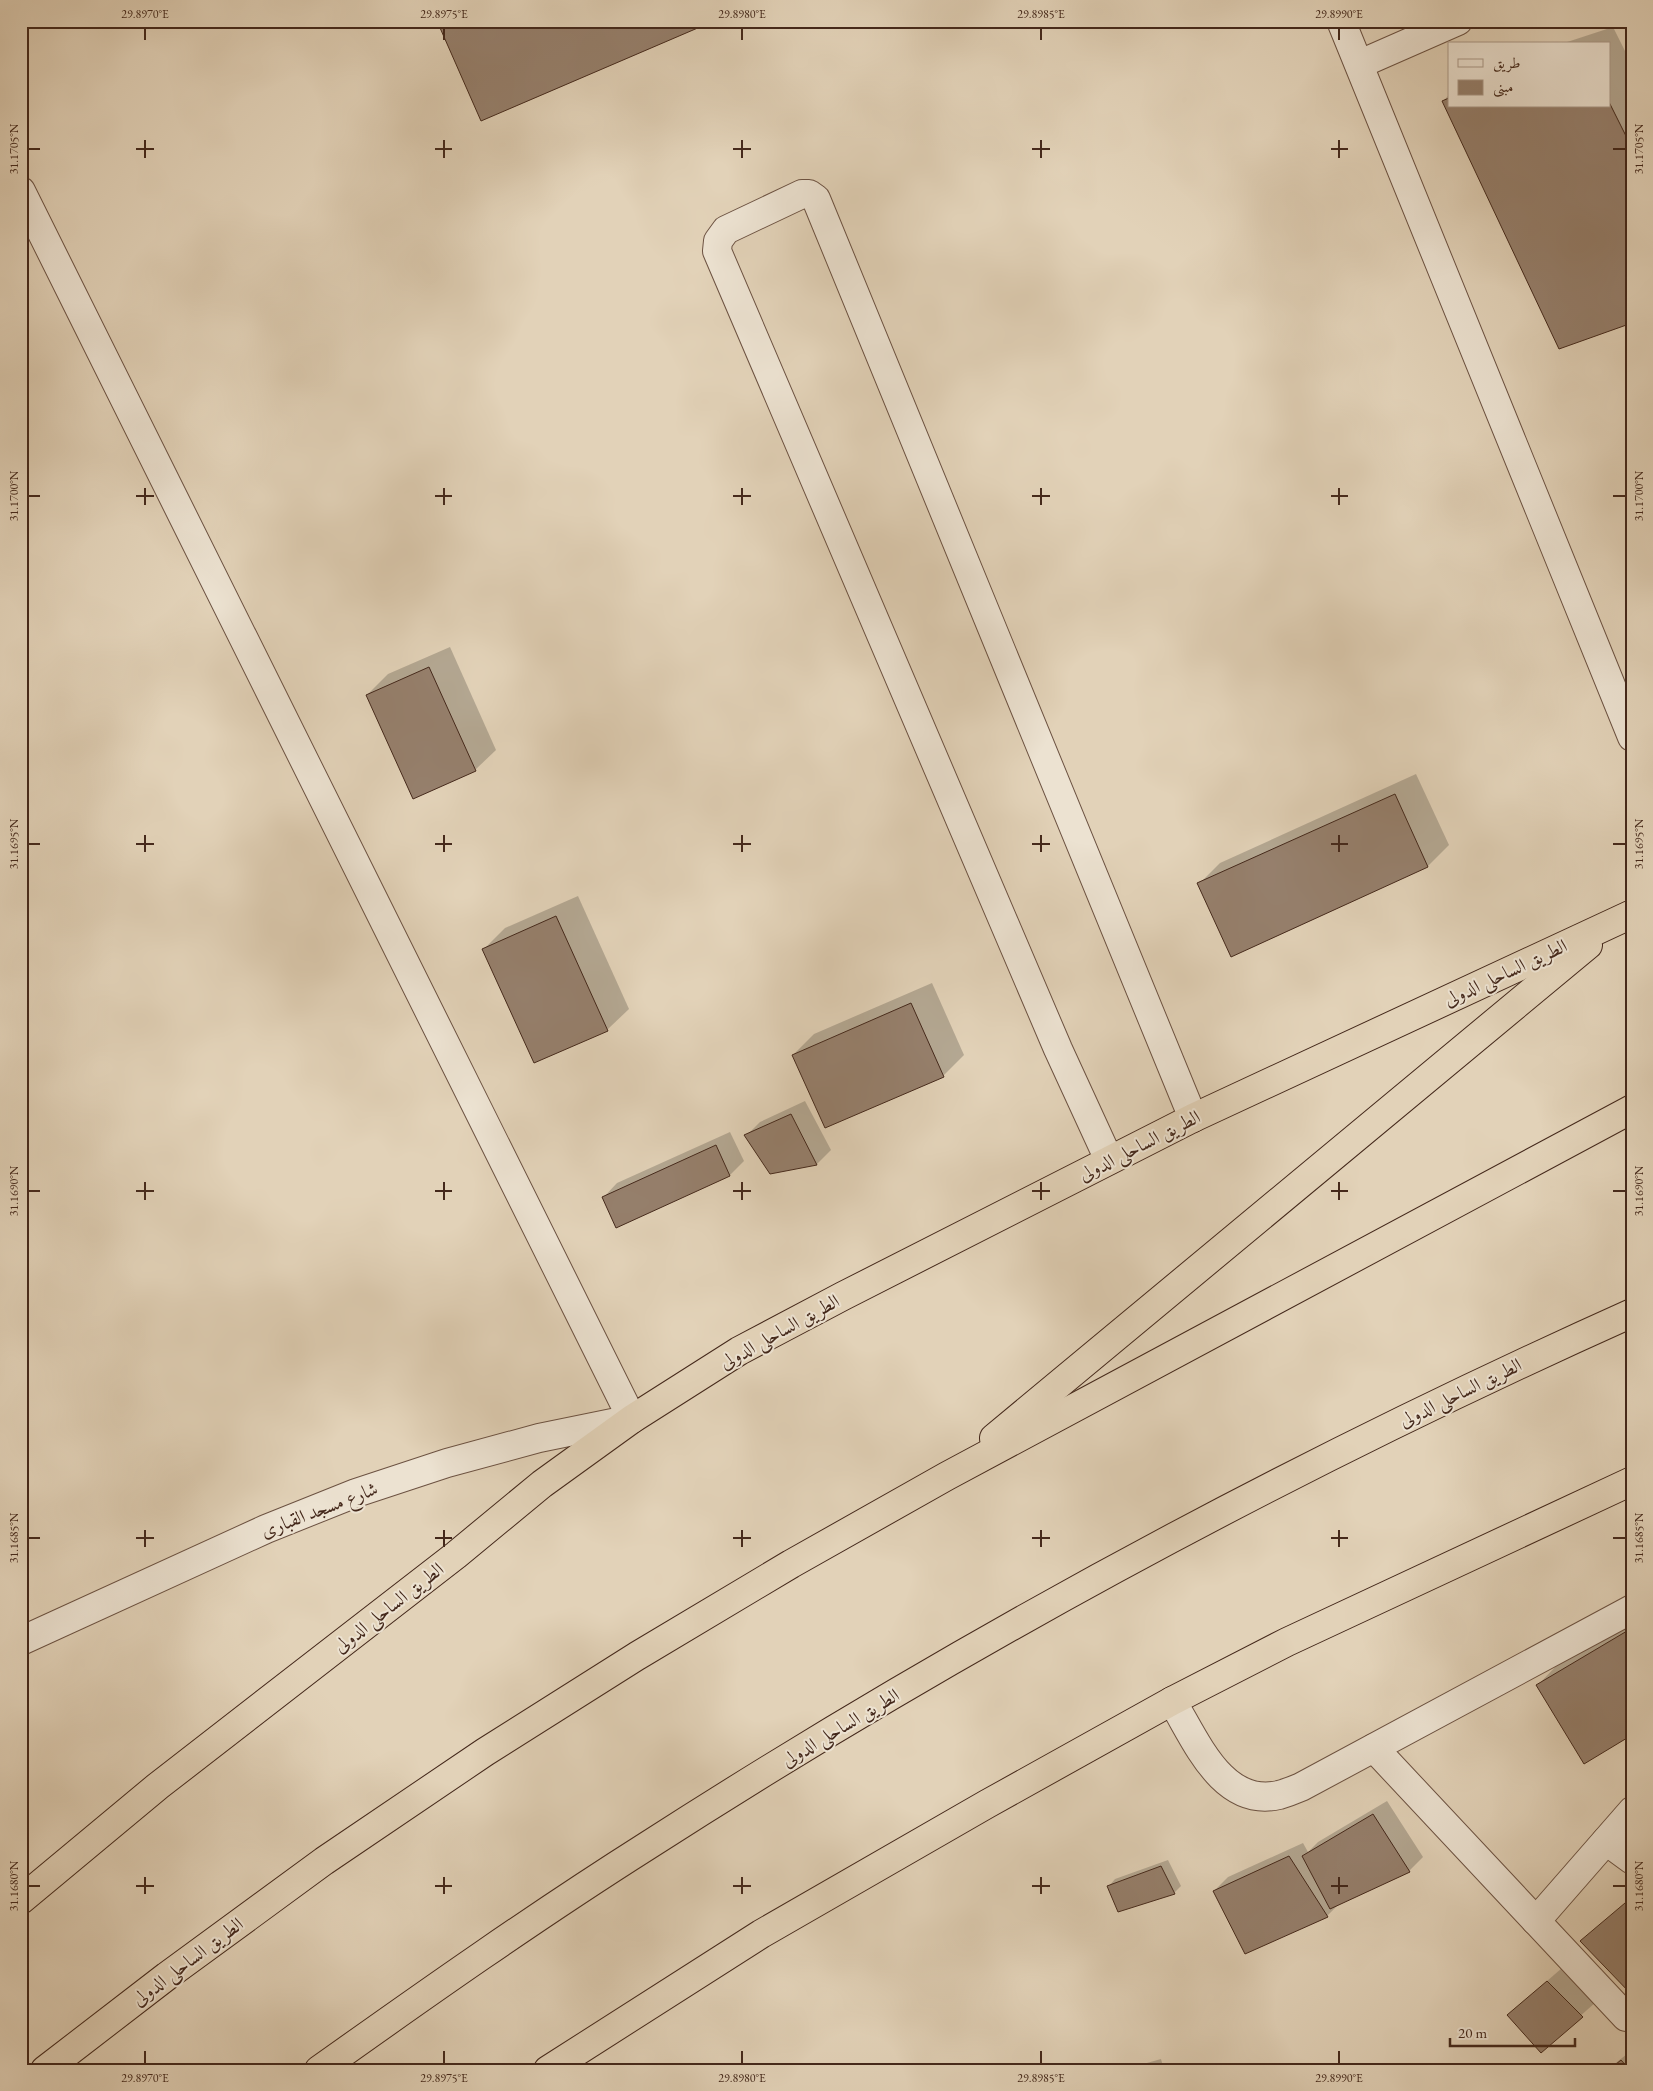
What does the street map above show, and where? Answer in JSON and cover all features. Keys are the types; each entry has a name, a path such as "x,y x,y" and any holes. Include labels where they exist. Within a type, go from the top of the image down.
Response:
{"highway":[{"name":"الطريق الساحلى الدولى","path":"21,1900 158,1786 456,1555 542,1484 632,1419 739,1351 1192,1118 1625,917"},
{"path":"947,1476 1625,917"},
{"name":"الطريق الساحلى الدولى","path":"45,2070 166,1976 324,1861 485,1752 636,1656 782,1569 947,1476 1632,1109"},
{"name":"الطريق الساحلى الدولى","path":"319,2070 466,1966 646,1847 828,1733 1014,1624 1203,1521 1371,1436 1541,1354 1632,1313"},
{"path":"548,2070 761,1934 987,1804 1172,1702 1287,1642 1632,1480"}],"street":[{"path":"1341,21 1632,737"},
{"path":"1360,64 1458,21"},
{"path":"21,191 632,1419"},
{"path":"1109,1160 1058,1049 717,250 718,241 726,230 802,194 809,194 816,199 1192,1118"},
{"name":"شارع مسجد القبارى","path":"21,1641 266,1529 356,1493 447,1463 539,1438 632,1419"},
{"path":"1172,1702 1215,1772 1233,1787 1255,1796 1278,1795 1301,1787 1632,1609"},
{"path":"1374,1748 1626,2017"},
{"path":"1536,1921 1632,1811"},
{"path":"1606,1841 1632,1860"}],"building":[{"path":"437,21 714,21 481,121"},
{"path":"1448,98 1448,108 1610,108 1610,104 1632,148 1632,323 1559,349 1442,101"},
{"path":"429,667 476,771 413,799 366,695"},
{"path":"1395,794 1428,867 1231,957 1197,883"},
{"path":"556,916 608,1031 534,1063 482,949"},
{"path":"911,1003 944,1077 825,1128 792,1055"},
{"path":"791,1114 817,1165 770,1174 744,1135"},
{"path":"716,1145 730,1176 616,1228 602,1197"},
{"path":"1632,1628 1632,1735 1584,1764 1536,1685"},
{"path":"1373,1814 1410,1872 1330,1909 1302,1856"},
{"path":"1289,1856 1328,1917 1245,1954 1213,1891"},
{"path":"1161,1866 1175,1894 1118,1912 1107,1886"},
{"path":"1625,1903 1632,1910 1632,1995 1580,1941"},
{"path":"1547,1981 1583,2017 1541,2053 1507,2015"},
{"path":"1621,2060 1630,2070 1609,2070"}]}
